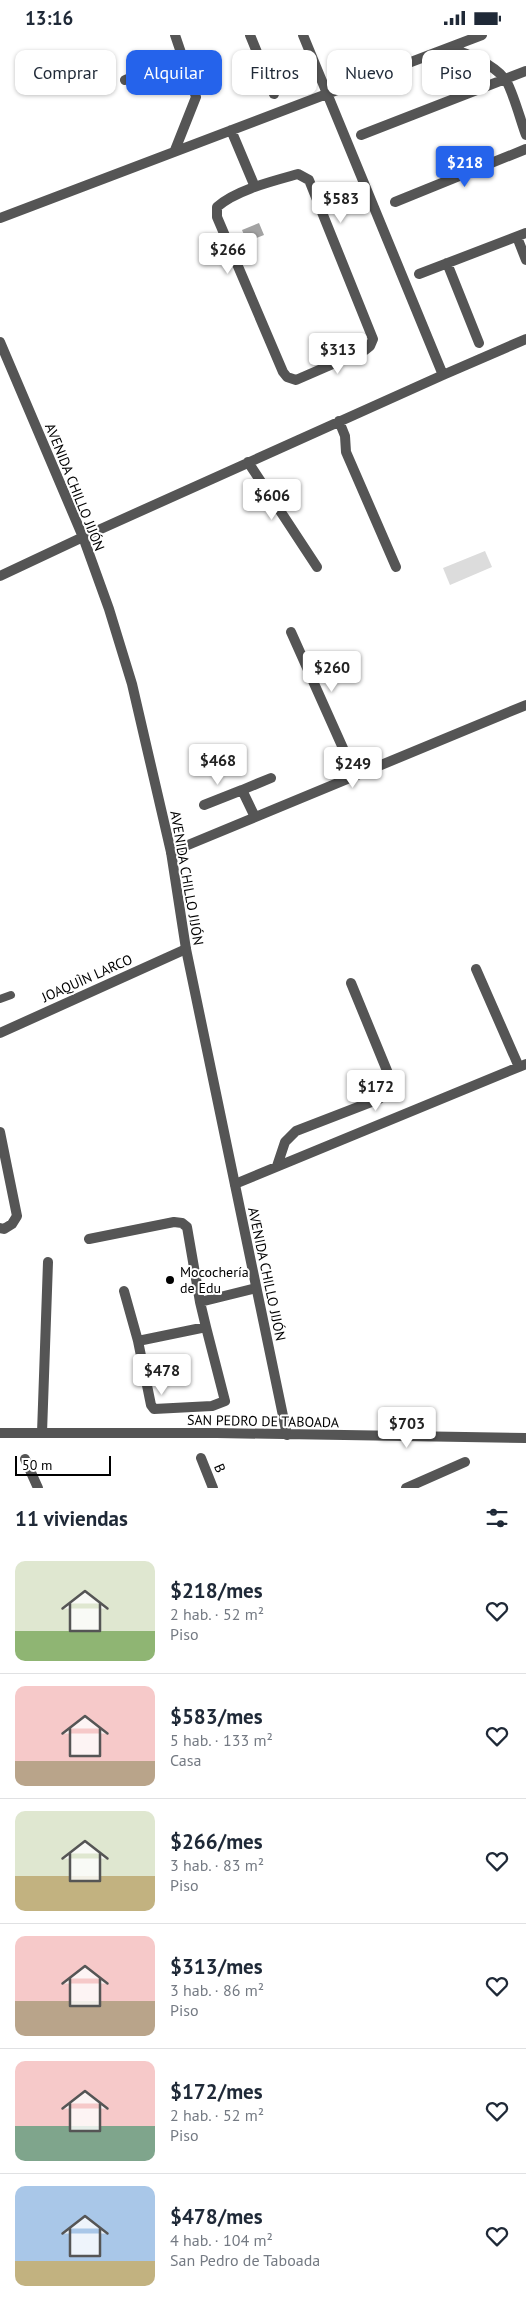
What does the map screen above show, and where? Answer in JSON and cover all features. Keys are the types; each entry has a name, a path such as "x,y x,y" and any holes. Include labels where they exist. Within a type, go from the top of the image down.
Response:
{"street":[{"path":"175,35 180,50"},
{"path":"250,35 256,50"},
{"path":"303,35 326,95 443,375"},
{"path":"0,218 482,35"},
{"path":"449,49 464,53 490,67 505,79 526,135"},
{"path":"361,135 526,71"},
{"path":"175,150 195,95"},
{"path":"230,130 255,187"},
{"path":"395,203 526,149"},
{"path":"298,174 309,180 373,339 370,346 365,349 296,380 287,377 283,371 217,217 217,207 222,203 255,187 298,174"},
{"path":"419,274 522,235 526,260"},
{"path":"447,263 479,343"},
{"path":"0,576 248,462 526,339"},
{"name":"AVENIDA CHILLO JIJÓN","path":"0,343 83,537 109,609 132,684 171,852 186,949 287,1435"},
{"path":"339,421 345,436 346,453 396,567"},
{"path":"248,462 316,567"},
{"path":"291,632 355,775"},
{"path":"171,852 526,705"},
{"path":"204,805 271,778"},
{"path":"242,790 255,817"},
{"name":"JOAQUÌN LARCO","path":"0,1033 186,949"},
{"path":"235,1184 522,1066 476,969"},
{"path":"277,1166 285,1142 296,1131 379,1099 387,1094 390,1087 390,1078 351,983"},
{"path":"0,1132 17,1216 12,1224 4,1229 0,1227"},
{"path":"89,1239 174,1222 184,1223 187,1227 200,1302 225,1401 212,1406 154,1409 151,1405 138,1341 124,1291"},
{"path":"42,1433 48,1262"},
{"path":"200,1302 256,1288"},
{"path":"138,1341 206,1327"},
{"name":"SAN PEDRO DE TABOADA","path":"0,1433 526,1438"},
{"name":"B","path":"201,1458 214,1488"},
{"path":"25,1459 38,1488"},
{"path":"406,1488 465,1462"}],"lane":[{"path":"0,999 11,995"}],"shaded area":[{"path":"259,223 264,235 247,242 242,230"},
{"path":"485,551 492,567 450,585 443,568"}],"place":[{"name":"Mocochería de Edu","path":"170,1280"}]}
